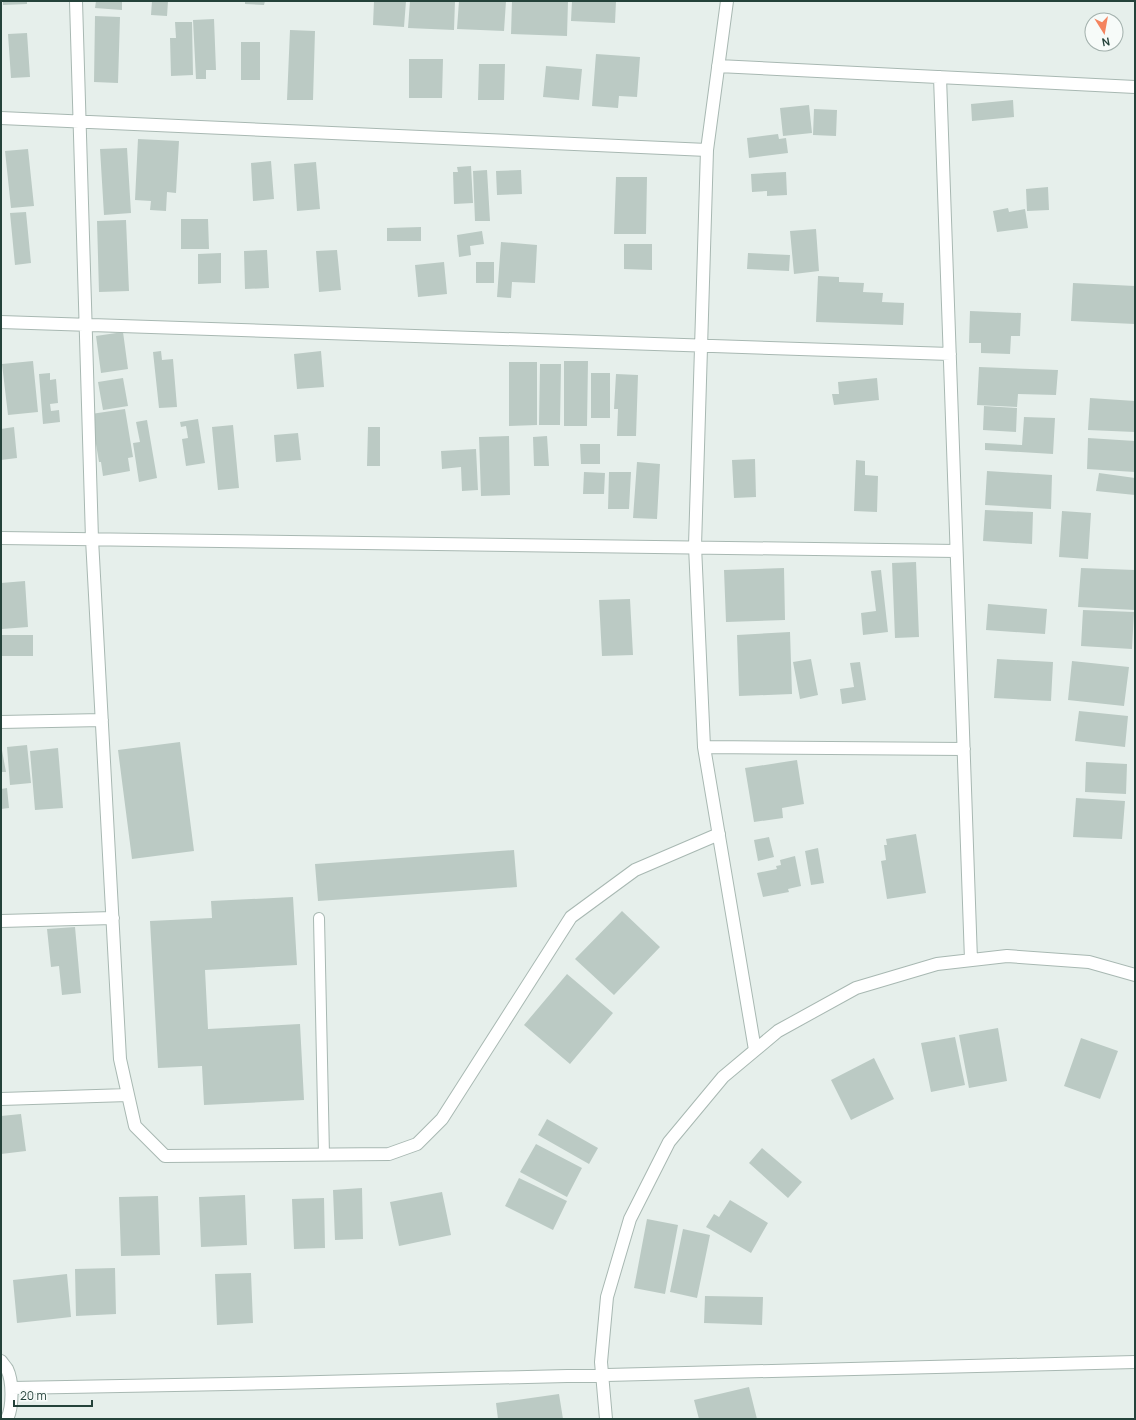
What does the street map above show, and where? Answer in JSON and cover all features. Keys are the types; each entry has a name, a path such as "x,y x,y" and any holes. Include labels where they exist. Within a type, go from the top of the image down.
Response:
{"street":[{"path":"76,1 92,539 120,1059 135,1126 165,1156 389,1154 417,1144 442,1119 571,917 635,870 719,834"},
{"path":"727,1 707,150 695,546 704,747 755,1050"},
{"path":"718,66 1135,87"},
{"path":"940,77 971,960"},
{"path":"1,118 707,150"},
{"path":"1,322 950,354"},
{"path":"1,538 695,546 956,551"},
{"path":"1,722 102,720"},
{"path":"704,747 964,749"},
{"path":"1,921 113,918"},
{"path":"606,1419 601,1362 607,1297 630,1219 670,1142 722,1077 778,1031 856,988 937,964 1007,956 1089,962 1135,975"},
{"path":"1,1099 128,1095"},
{"path":"1,1361 7,1369 12,1388 10,1413 7,1419"},
{"path":"12,1388 272,1384 1135,1362"}],"lane":[{"path":"319,918 324,1155"}],"building":[{"path":"3,1 27,1 27,4 3,5"},
{"path":"96,1 122,1 122,10 95,8"},
{"path":"152,1 168,1 167,16 151,15"},
{"path":"245,1 265,1 264,5 245,4"},
{"path":"374,1 406,1 404,27 373,25"},
{"path":"410,1 455,1 454,30 408,28"},
{"path":"459,1 506,1 504,31 457,29"},
{"path":"512,1 568,1 567,36 511,34"},
{"path":"572,1 616,1 615,23 571,21"},
{"path":"95,16 120,17 118,83 94,82"},
{"path":"214,19 216,70 206,70 206,79 196,79 193,20"},
{"path":"175,22 192,22 193,75 171,76 170,38 176,38"},
{"path":"290,30 315,31 313,100 287,100"},
{"path":"27,33 30,77 11,78 8,34"},
{"path":"241,42 260,42 260,80 241,80"},
{"path":"596,54 640,57 637,97 619,96 618,108 592,106"},
{"path":"409,59 443,59 442,98 409,98"},
{"path":"479,64 505,64 504,100 478,100"},
{"path":"546,66 582,69 579,100 543,97"},
{"path":"1013,100 1014,117 972,121 971,104"},
{"path":"809,105 812,133 783,136 780,108"},
{"path":"814,109 837,110 836,136 813,135"},
{"path":"778,134 779,139 786,138 788,153 749,158 747,138"},
{"path":"138,139 179,141 176,193 167,192 166,211 150,210 151,201 135,200"},
{"path":"127,148 131,213 104,215 100,149"},
{"path":"28,149 34,206 11,208 5,151"},
{"path":"271,161 274,199 253,201 251,163"},
{"path":"316,162 320,209 297,211 294,164"},
{"path":"471,166 473,203 454,204 453,172 458,172 457,167"},
{"path":"487,170 490,221 475,221 473,171"},
{"path":"521,170 522,194 497,195 496,171"},
{"path":"786,172 787,195 767,196 767,191 752,192 751,174"},
{"path":"616,177 647,177 646,234 614,234"},
{"path":"1048,187 1049,210 1027,211 1026,189"},
{"path":"1008,208 1009,212 1025,209 1028,228 997,232 993,211"},
{"path":"26,212 31,263 15,265 10,213"},
{"path":"181,219 208,219 209,249 181,249"},
{"path":"126,220 129,291 99,292 97,221"},
{"path":"421,227 421,241 387,241 387,228"},
{"path":"816,229 819,271 794,274 790,231"},
{"path":"482,231 484,244 470,246 471,255 459,257 457,235"},
{"path":"501,242 537,245 535,283 512,282 511,298 497,297"},
{"path":"624,244 652,244 652,270 624,269"},
{"path":"267,250 269,288 245,289 244,251"},
{"path":"337,250 341,290 319,292 316,251"},
{"path":"221,253 221,283 198,284 198,254"},
{"path":"748,253 790,255 789,271 747,269"},
{"path":"444,262 447,294 418,297 415,265"},
{"path":"476,262 494,262 494,283 476,283"},
{"path":"818,276 839,277 839,282 864,283 863,292 883,293 882,302 904,303 903,325 816,322"},
{"path":"1073,283 1135,286 1135,324 1071,321"},
{"path":"970,311 1021,313 1020,336 1011,336 1010,354 981,353 981,343 969,343"},
{"path":"123,332 128,369 101,373 96,336"},
{"path":"161,351 162,360 173,359 177,407 159,408 153,352"},
{"path":"321,351 324,387 297,389 294,354"},
{"path":"33,361 38,412 8,415 2,364"},
{"path":"564,361 588,361 587,426 564,426"},
{"path":"509,362 537,362 537,425 509,426"},
{"path":"540,364 561,364 560,425 539,425"},
{"path":"979,367 1058,370 1056,395 1018,394 1017,407 977,405"},
{"path":"50,373 50,380 56,379 58,403 50,404 51,411 59,410 60,422 43,424 39,374"},
{"path":"591,373 610,373 610,418 591,418"},
{"path":"616,374 638,375 636,436 617,436 618,409 614,409"},
{"path":"123,378 128,406 103,410 98,382"},
{"path":"877,378 879,400 834,405 832,394 839,394 838,382"},
{"path":"1090,398 1135,401 1135,432 1088,430"},
{"path":"984,406 1017,408 1016,432 983,430"},
{"path":"125,409 133,457 128,458 130,471 103,476 101,462 99,462 91,414"},
{"path":"1024,417 1055,418 1053,454 985,450 985,443 1022,445"},
{"path":"198,419 205,463 186,466 182,439 188,438 186,426 181,427 180,422"},
{"path":"147,420 157,478 139,482 133,443 140,442 136,422"},
{"path":"233,425 239,488 218,490 212,427"},
{"path":"14,427 17,458 1,460 1,429"},
{"path":"368,427 380,427 380,466 367,466"},
{"path":"298,433 301,460 276,462 274,435"},
{"path":"509,436 510,495 481,496 479,437"},
{"path":"547,436 549,466 534,466 533,437"},
{"path":"1088,438 1135,441 1135,472 1087,469"},
{"path":"580,444 600,444 600,464 581,464"},
{"path":"476,449 478,490 462,491 461,467 442,469 441,451"},
{"path":"755,459 756,497 734,498 732,460"},
{"path":"856,460 865,461 865,475 878,476 877,512 854,511"},
{"path":"637,462 660,464 657,519 633,518"},
{"path":"987,471 1052,475 1051,509 985,505"},
{"path":"584,472 605,473 604,494 583,494"},
{"path":"609,472 631,472 629,509 608,509"},
{"path":"1099,473 1135,478 1135,495 1096,491"},
{"path":"985,510 1033,512 1032,544 983,541"},
{"path":"1062,511 1091,513 1088,559 1059,557"},
{"path":"916,562 919,637 895,638 892,563"},
{"path":"784,568 785,620 726,622 724,570"},
{"path":"1081,568 1135,570 1135,610 1078,607"},
{"path":"881,570 888,632 863,635 861,613 876,611 871,571"},
{"path":"25,581 28,627 2,629 1,583"},
{"path":"630,599 633,655 602,656 599,600"},
{"path":"988,604 1047,609 1045,634 986,630"},
{"path":"1083,610 1134,612 1132,649 1081,646"},
{"path":"790,632 792,694 739,696 737,635"},
{"path":"2,635 33,635 33,656 2,656"},
{"path":"811,659 818,695 800,699 793,662"},
{"path":"997,659 1053,662 1051,701 994,698"},
{"path":"1072,661 1129,667 1124,706 1068,700"},
{"path":"860,662 866,700 842,704 840,689 854,687 850,663"},
{"path":"1079,711 1128,716 1125,747 1075,741"},
{"path":"180,742 194,851 132,859 118,750"},
{"path":"1,745 6,772 1,772"},
{"path":"27,745 31,783 10,785 7,747"},
{"path":"58,748 63,808 35,810 30,751"},
{"path":"797,760 804,804 782,808 783,818 754,822 745,768"},
{"path":"1086,762 1127,764 1126,794 1085,792"},
{"path":"7,788 9,808 1,809 1,789"},
{"path":"1076,798 1125,801 1122,839 1073,837"},
{"path":"916,834 926,893 887,899 881,861 886,860 884,845 887,845 886,839"},
{"path":"769,837 774,857 758,861 754,840"},
{"path":"818,848 824,883 811,885 805,851"},
{"path":"514,850 517,887 318,901 315,864"},
{"path":"795,856 801,886 788,889 789,892 763,897 757,873 777,869 776,866 781,865 780,860"},
{"path":"293,897 297,965 205,970 208,1029 300,1024 304,1100 204,1105 202,1066 158,1068 150,921 212,918 211,901"},
{"path":"622,911 660,947 614,995 575,959"},
{"path":"75,927 81,993 62,995 59,966 51,967 47,929"},
{"path":"567,974 613,1013 570,1064 524,1025"},
{"path":"998,1028 1007,1081 969,1088 959,1035"},
{"path":"955,1037 965,1085 931,1092 921,1043"},
{"path":"1081,1038 1118,1051 1100,1099 1064,1086"},
{"path":"874,1058 894,1099 851,1120 831,1080"},
{"path":"21,1114 26,1151 1,1154 1,1116"},
{"path":"547,1119 598,1148 589,1164 538,1135"},
{"path":"536,1144 582,1168 567,1197 520,1172"},
{"path":"762,1148 802,1182 788,1198 749,1163"},
{"path":"519,1178 567,1201 553,1230 505,1206"},
{"path":"362,1188 363,1239 335,1240 333,1190"},
{"path":"442,1192 451,1235 399,1246 390,1202"},
{"path":"245,1195 247,1245 201,1247 199,1197"},
{"path":"158,1196 160,1255 121,1256 119,1197"},
{"path":"324,1198 325,1248 294,1249 292,1199"},
{"path":"730,1200 768,1223 751,1253 706,1227 714,1214 719,1217"},
{"path":"647,1219 678,1225 665,1294 634,1288"},
{"path":"683,1229 710,1235 697,1298 670,1292"},
{"path":"115,1268 116,1314 76,1316 75,1269"},
{"path":"251,1273 253,1323 217,1325 215,1274"},
{"path":"67,1274 71,1317 17,1323 13,1280"},
{"path":"705,1296 763,1297 762,1325 704,1323"},
{"path":"749,1387 757,1419 699,1419 694,1400"},
{"path":"559,1394 563,1419 498,1419 496,1403"}]}
